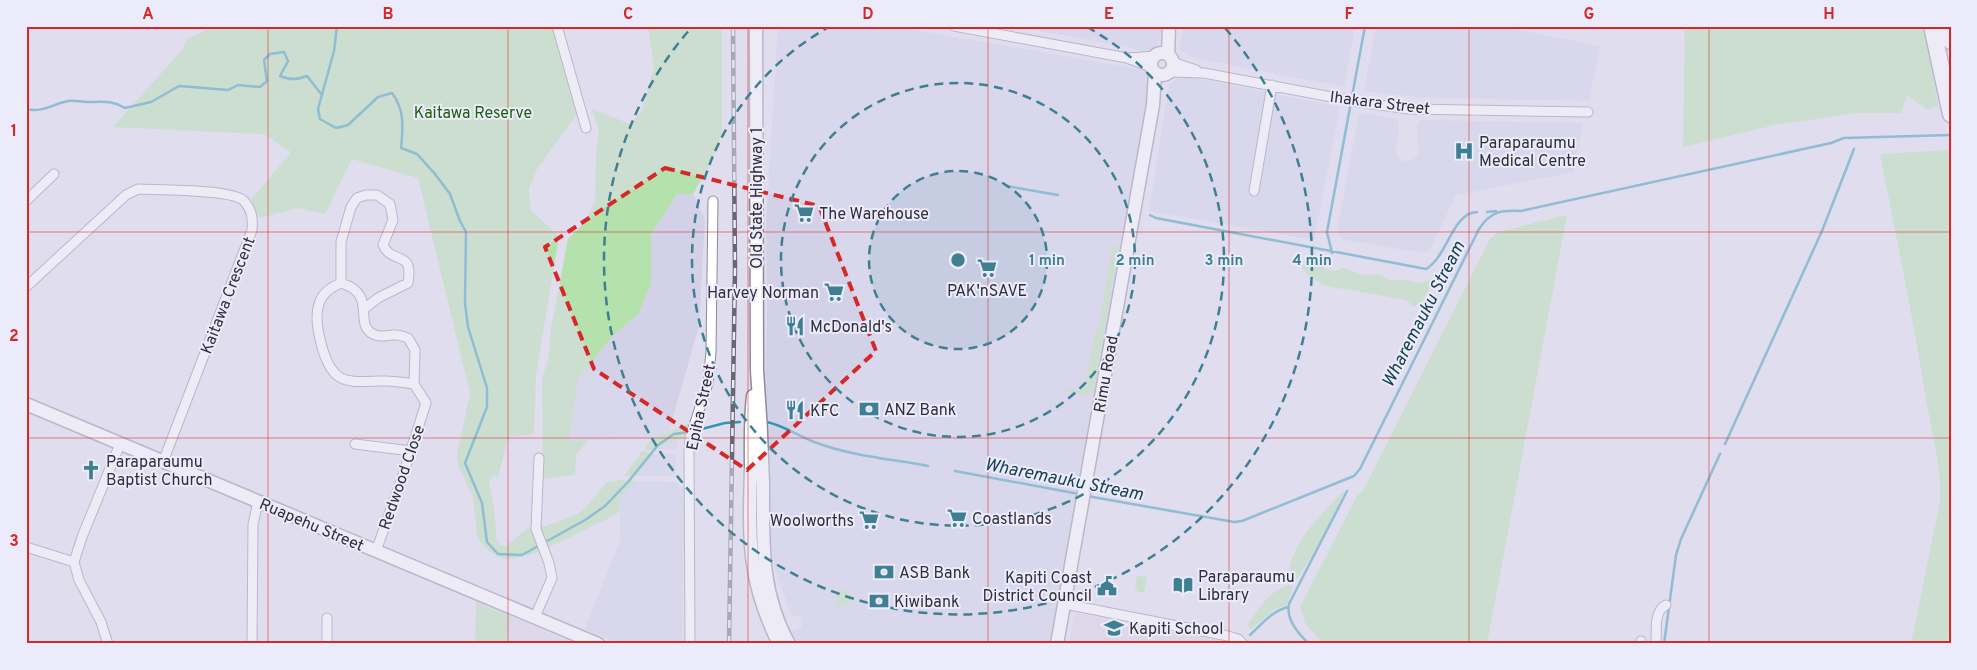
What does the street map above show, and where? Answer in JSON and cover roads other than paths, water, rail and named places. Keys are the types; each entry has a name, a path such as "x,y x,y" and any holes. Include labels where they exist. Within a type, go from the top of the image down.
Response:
{"highway":[{"path":"1932,26 1951,114"},
{"path":"1947,26 1951,41"}],"main road":[{"name":"Old State Highway 1","path":"756,26 757,370 750,539 755,582 762,606 779,644"},
{"name":"Rimu Road","path":"1057,644 1168,26"},
{"name":"Ruapehu Street","path":"26,404 598,644"},
{"name":"Old State Highway 1","path":"756,422 763,556 768,590 777,617 790,644"}],"street":[{"path":"556,26 586,128"},
{"name":"Ihakara Street","path":"954,26 1336,98 1409,109 1588,112"},
{"path":"1254,191 1272,85"},
{"path":"26,201 54,174"},
{"name":"Kaitawa Crescent","path":"26,287 126,195 138,189 220,193 237,196 245,201 253,216 252,230 163,462"},
{"path":"341,283 341,242 350,207 357,198 377,196 390,204 393,220 383,245 391,254 407,262 410,270 408,283 378,298 364,309"},
{"name":"Epiha Street","path":"690,644 690,438 708,383 711,352 714,201"},
{"path":"341,283 356,290 361,298 365,327 372,334 384,337 395,335 408,338 415,350 414,384 387,381 356,381 338,376 326,360 316,315 319,302 326,292 341,283"},
{"name":"Redwood Close","path":"376,551 426,403 414,384"},
{"path":"108,644 101,622 79,580 74,562 82,537 120,444"},
{"path":"355,444 411,451"},
{"path":"535,617 552,578 550,567 536,533 539,458"},
{"path":"252,644 253,524 258,502"},
{"path":"26,547 74,562"},
{"path":"1065,604 1228,636 1238,639 1243,644"},
{"path":"1656,644 1658,614 1666,605"},
{"path":"327,618 327,644"}],"waterway":[{"name":"Wharemauku Stream","path":"337,26 334,51 318,109 320,119 336,128 348,125 378,97 392,93 401,113 401,148 417,154 435,174 450,194 466,232 465,303 468,327 487,388 487,407 465,463 482,503 487,542 498,554 522,555 585,520 605,506 628,482 658,445 674,434 689,432"},
{"path":"1332,253 1327,232 1365,26"},
{"path":"26,109 37,110 70,101 107,102 125,108 151,102 179,86 228,90 238,85 260,87 267,81 264,60 270,54 284,52 288,61 280,76 294,79 307,76 322,95"},
{"name":"Wharemauku Stream","path":"1087,496 1234,522 1242,521 1354,476 1360,469 1479,229 1492,215 1508,211 1521,211 1831,143 1844,138 1951,135"},
{"path":"1725,444 1822,231 1854,149"},
{"path":"1006,186 1058,195"},
{"name":"Wharemauku Stream","path":"1487,212 1496,211"},
{"path":"1150,215 1156,218 1426,269 1440,255 1462,220 1469,214 1477,212"},
{"name":"Wharemauku Stream","path":"694,431 725,423 740,422"},
{"name":"Wharemauku Stream","path":"767,422 830,447 858,454 928,466"},
{"path":"1664,644 1676,555 1681,539 1720,454"},
{"name":"Wharemauku Stream","path":"955,471 1079,494"},
{"path":"1309,644 1291,621 1289,604 1347,491"},
{"path":"1250,635 1272,615 1288,607"}],"railway":[{"path":"729,644 735,269 733,26"}],"place":[{"name":"Paraparaumu Medical Centre","path":"1464,151"},
{"name":"The Warehouse","path":"804,213"},
{"name":"PAK'nSAVE","path":"987,268"},
{"name":"Harvey Norman","path":"834,292"},
{"name":"McDonald's","path":"795,326"},
{"name":"ANZ Bank","path":"869,409"},
{"name":"KFC","path":"795,410"},
{"name":"Paraparaumu Baptist Church","path":"91,470"},
{"name":"Coastlands","path":"957,518"},
{"name":"Woolworths","path":"869,520"},
{"name":"ASB Bank","path":"884,572"},
{"name":"Paraparaumu Library","path":"1183,585"},
{"name":"Kapiti Coast District Council","path":"1107,586"},
{"name":"Kiwibank","path":"879,601"},
{"name":"Kapiti School","path":"1114,628"}],"park label":[{"name":"Kaitawa Reserve","path":"473,112"}]}
